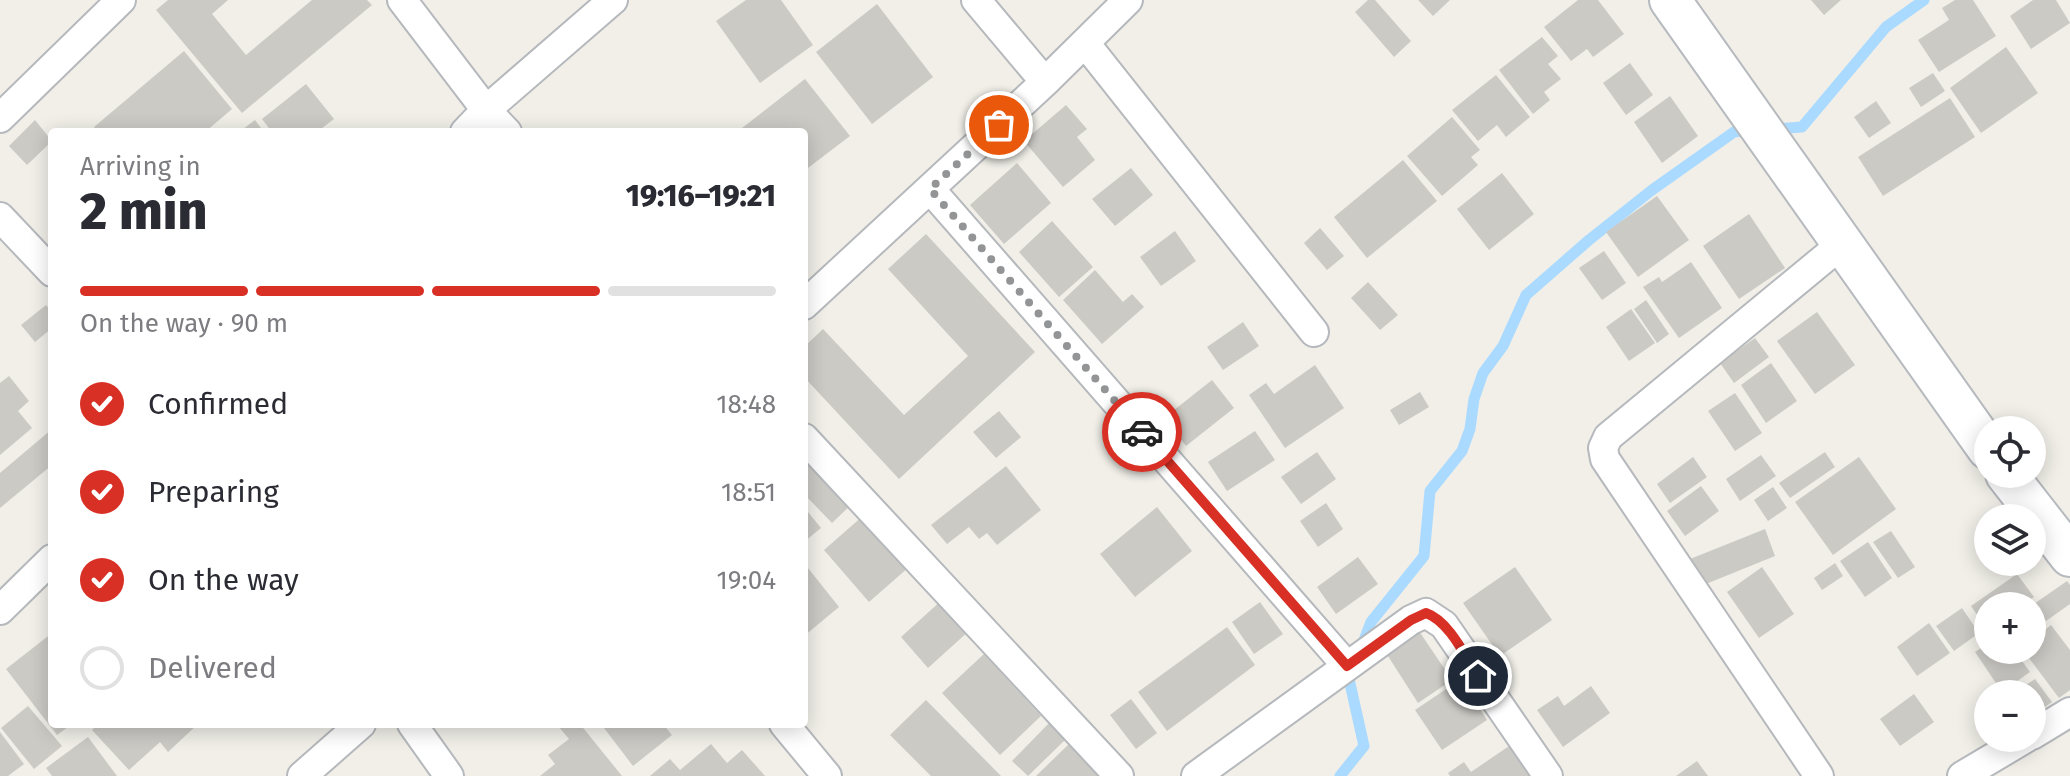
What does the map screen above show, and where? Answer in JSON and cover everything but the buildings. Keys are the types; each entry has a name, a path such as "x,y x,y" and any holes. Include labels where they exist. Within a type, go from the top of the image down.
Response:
{"main road":[{"path":"1670,0 1974,429"},
{"path":"2017,488 2070,556"}],"street":[{"path":"0,118 121,0"},
{"path":"402,0 503,128"},
{"path":"469,128 613,0"},
{"path":"976,0 1045,82"},
{"path":"808,301 1045,82 1128,0"},
{"path":"1085,43 1314,332"},
{"path":"930,189 1347,666"},
{"path":"0,217 48,268"},
{"path":"1819,776 1605,459 1603,448 1608,437 1843,243"},
{"path":"808,442 1119,776"},
{"path":"0,610 48,563"},
{"path":"1196,776 1411,620 1426,613 1444,625 1548,776"},
{"path":"2046,727 2070,712"},
{"path":"302,776 356,728"},
{"path":"415,728 449,776"},
{"path":"787,728 827,776"},
{"path":"1962,776 2002,752"}],"waterway":[{"path":"1773,129 1802,127 1886,27 1924,0"},
{"path":"1361,648 1371,622 1424,556 1430,491 1462,451 1483,373 1503,346 1526,295 1652,190 1734,132 1752,130"},
{"path":"1340,776 1364,746 1349,679 1352,671"}],"way so far":[{"path":"999,125 930,189 1142,432"}],"route":[{"path":"1142,432 1347,666 1411,620 1426,613 1444,625 1478,676"}]}
